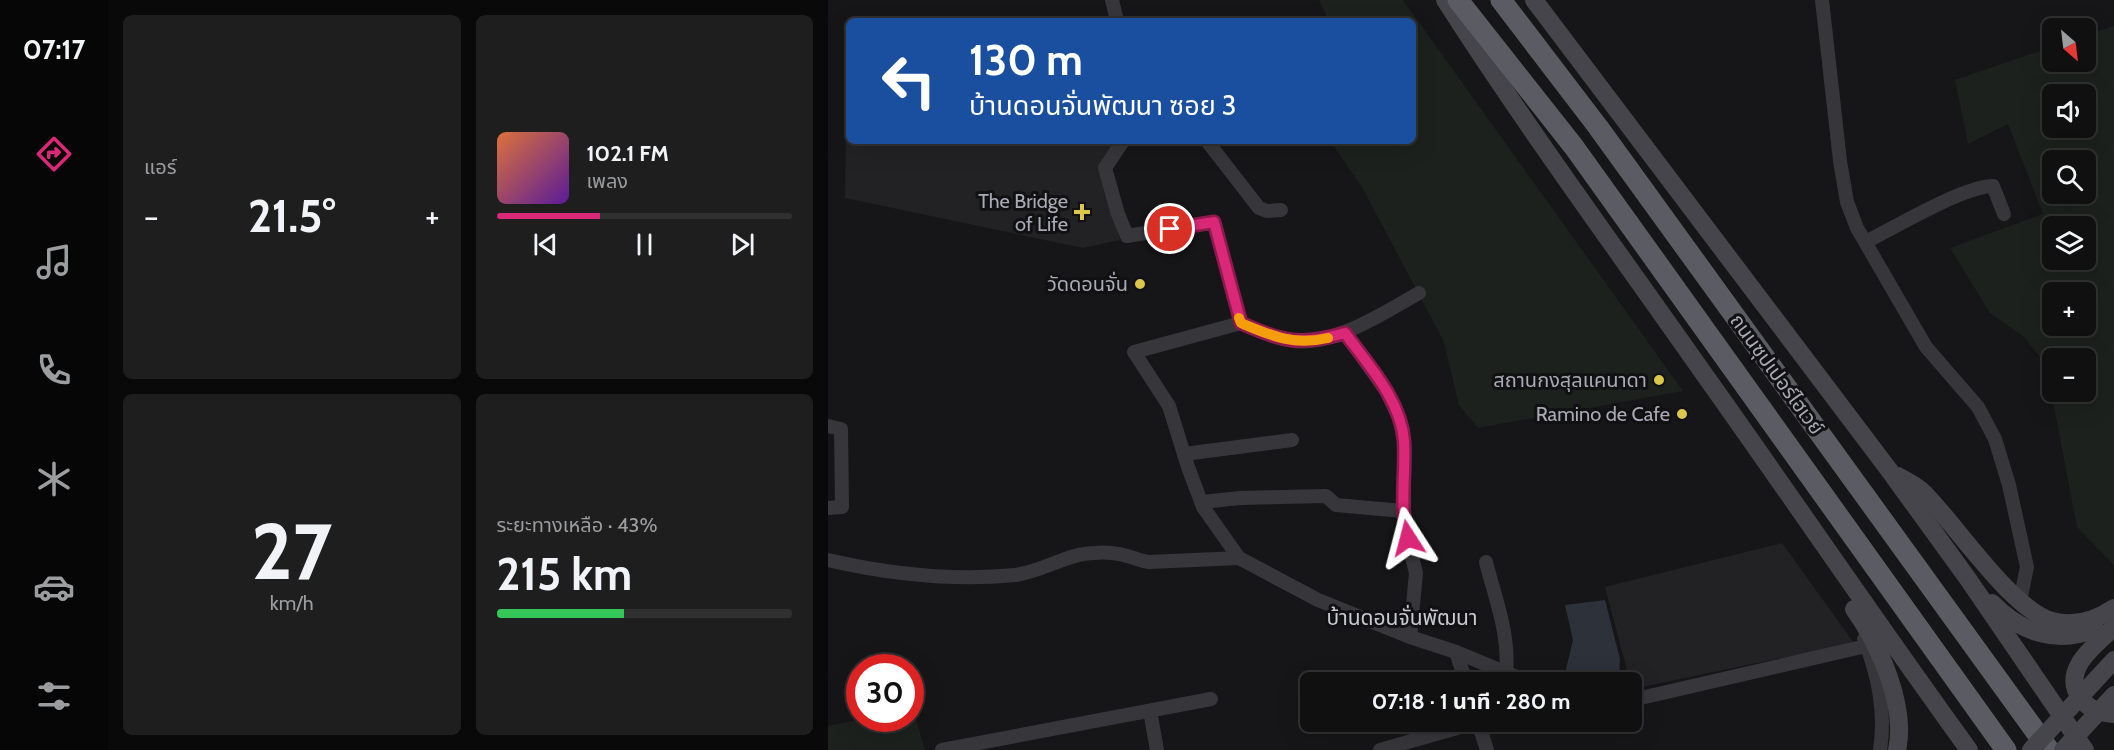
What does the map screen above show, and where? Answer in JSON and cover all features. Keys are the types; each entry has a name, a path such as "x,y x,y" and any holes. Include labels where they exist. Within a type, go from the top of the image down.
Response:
{"highway":[{"name":"ถนนซุปเปอร์ไฮเวย์","path":"1458,0 1574,147 2006,750"},
{"name":"ถนนซุปเปอร์ไฮเวย์","path":"1501,0 1605,137 2049,750"}],"main road":[{"path":"1433,0 1484,61"},
{"path":"1445,0 1600,230 1969,750"},
{"path":"1534,0 1889,470 1968,579 2085,750"},
{"path":"1889,470 1924,492 2020,601 2040,616 2052,621 2088,621 2114,608"},
{"path":"1826,547 1840,585 1866,624 1876,645 1892,689 1899,729 1897,750"},
{"path":"1968,579 2010,619 2022,627 2049,636 2079,634 2093,630 2114,617"},
{"path":"2114,627 2077,666 2074,677 2075,689 2082,702 2098,713 2114,714"},
{"path":"2031,750 2114,660"},
{"path":"2063,750 2114,695"},
{"path":"2019,750 2070,707"}],"street":[{"path":"1112,0 1116,18"},
{"path":"1822,0 1842,181 1854,219 1926,347 1978,406 1995,439 2009,485 2027,567 2020,601"},
{"path":"1121,144 1106,168 1118,214 1127,236 1214,222 1241,323"},
{"path":"1210,144 1259,208 1267,211 1281,210"},
{"path":"1866,242 1983,186 1993,186 2004,214"},
{"path":"1419,293 1345,333 1325,339 1295,342 1266,334 1241,323 1134,352 1169,406 1202,502 1239,558 1318,600 1504,672"},
{"path":"1345,333 1387,392 1400,420 1404,441 1404,525 1416,573 1410,636"},
{"path":"828,508 842,507 834,428"},
{"path":"1184,454 1292,440"},
{"path":"1202,502 1240,498 1326,496 1336,505 1403,511"},
{"path":"828,560 928,576 995,576 1027,572 1094,552 1127,556 1138,561 1149,562 1239,558"},
{"path":"1486,562 1504,630 1508,659 1506,672"},
{"path":"1847,598 1879,683 1883,730 1880,750"},
{"path":"1642,698 1866,646"},
{"path":"1456,652 1463,672"},
{"path":"942,750 1211,699"},
{"path":"1150,711 1157,750"},
{"path":"1380,750 1443,732"},
{"path":"1481,732 1487,750"}],"shaded area":[{"path":"1319,0 1403,0 1416,18 1328,18"},
{"path":"1416,18 1683,391 1478,428 1459,405 1444,342 1362,187 1332,144 1416,144"},
{"path":"2114,26 2114,565 2077,527 2053,402 2096,402 2096,348 2042,348 2042,360 2024,337 1990,313 1950,248 2043,214 2008,124 1968,144 1955,80 2042,50 2042,72 2096,72 2096,32"},
{"path":"846,134 846,144 1116,144 1101,165 1120,240 1083,248 845,198"},
{"path":"1782,543 1854,643 1642,687 1642,672 1627,672 1605,587"},
{"path":"1605,600 1620,659 1619,672 1568,672 1566,669 1573,640 1565,605"},
{"path":"846,722 846,732 920,732 925,750 828,750 828,726"}],"slow traffic":[{"path":"1239,318 1241,323 1266,334 1295,342 1328,338"}],"place":[{"name":"The Bridge of Life","path":"1082,212"},
{"name":"วัดดอนจั่น","path":"1140,284"},
{"name":"สถานกงสุลแคนาดา","path":"1659,380"},
{"name":"Ramino de Cafe","path":"1682,414"}],"district":[{"name":"บ้านดอนจั่นพัฒนา","path":"1402,617"}],"route":[{"path":"1170,229 1214,222 1241,323 1266,334 1295,342 1325,339 1345,333 1387,392 1400,420 1404,441 1403,511 1408,538"}]}
